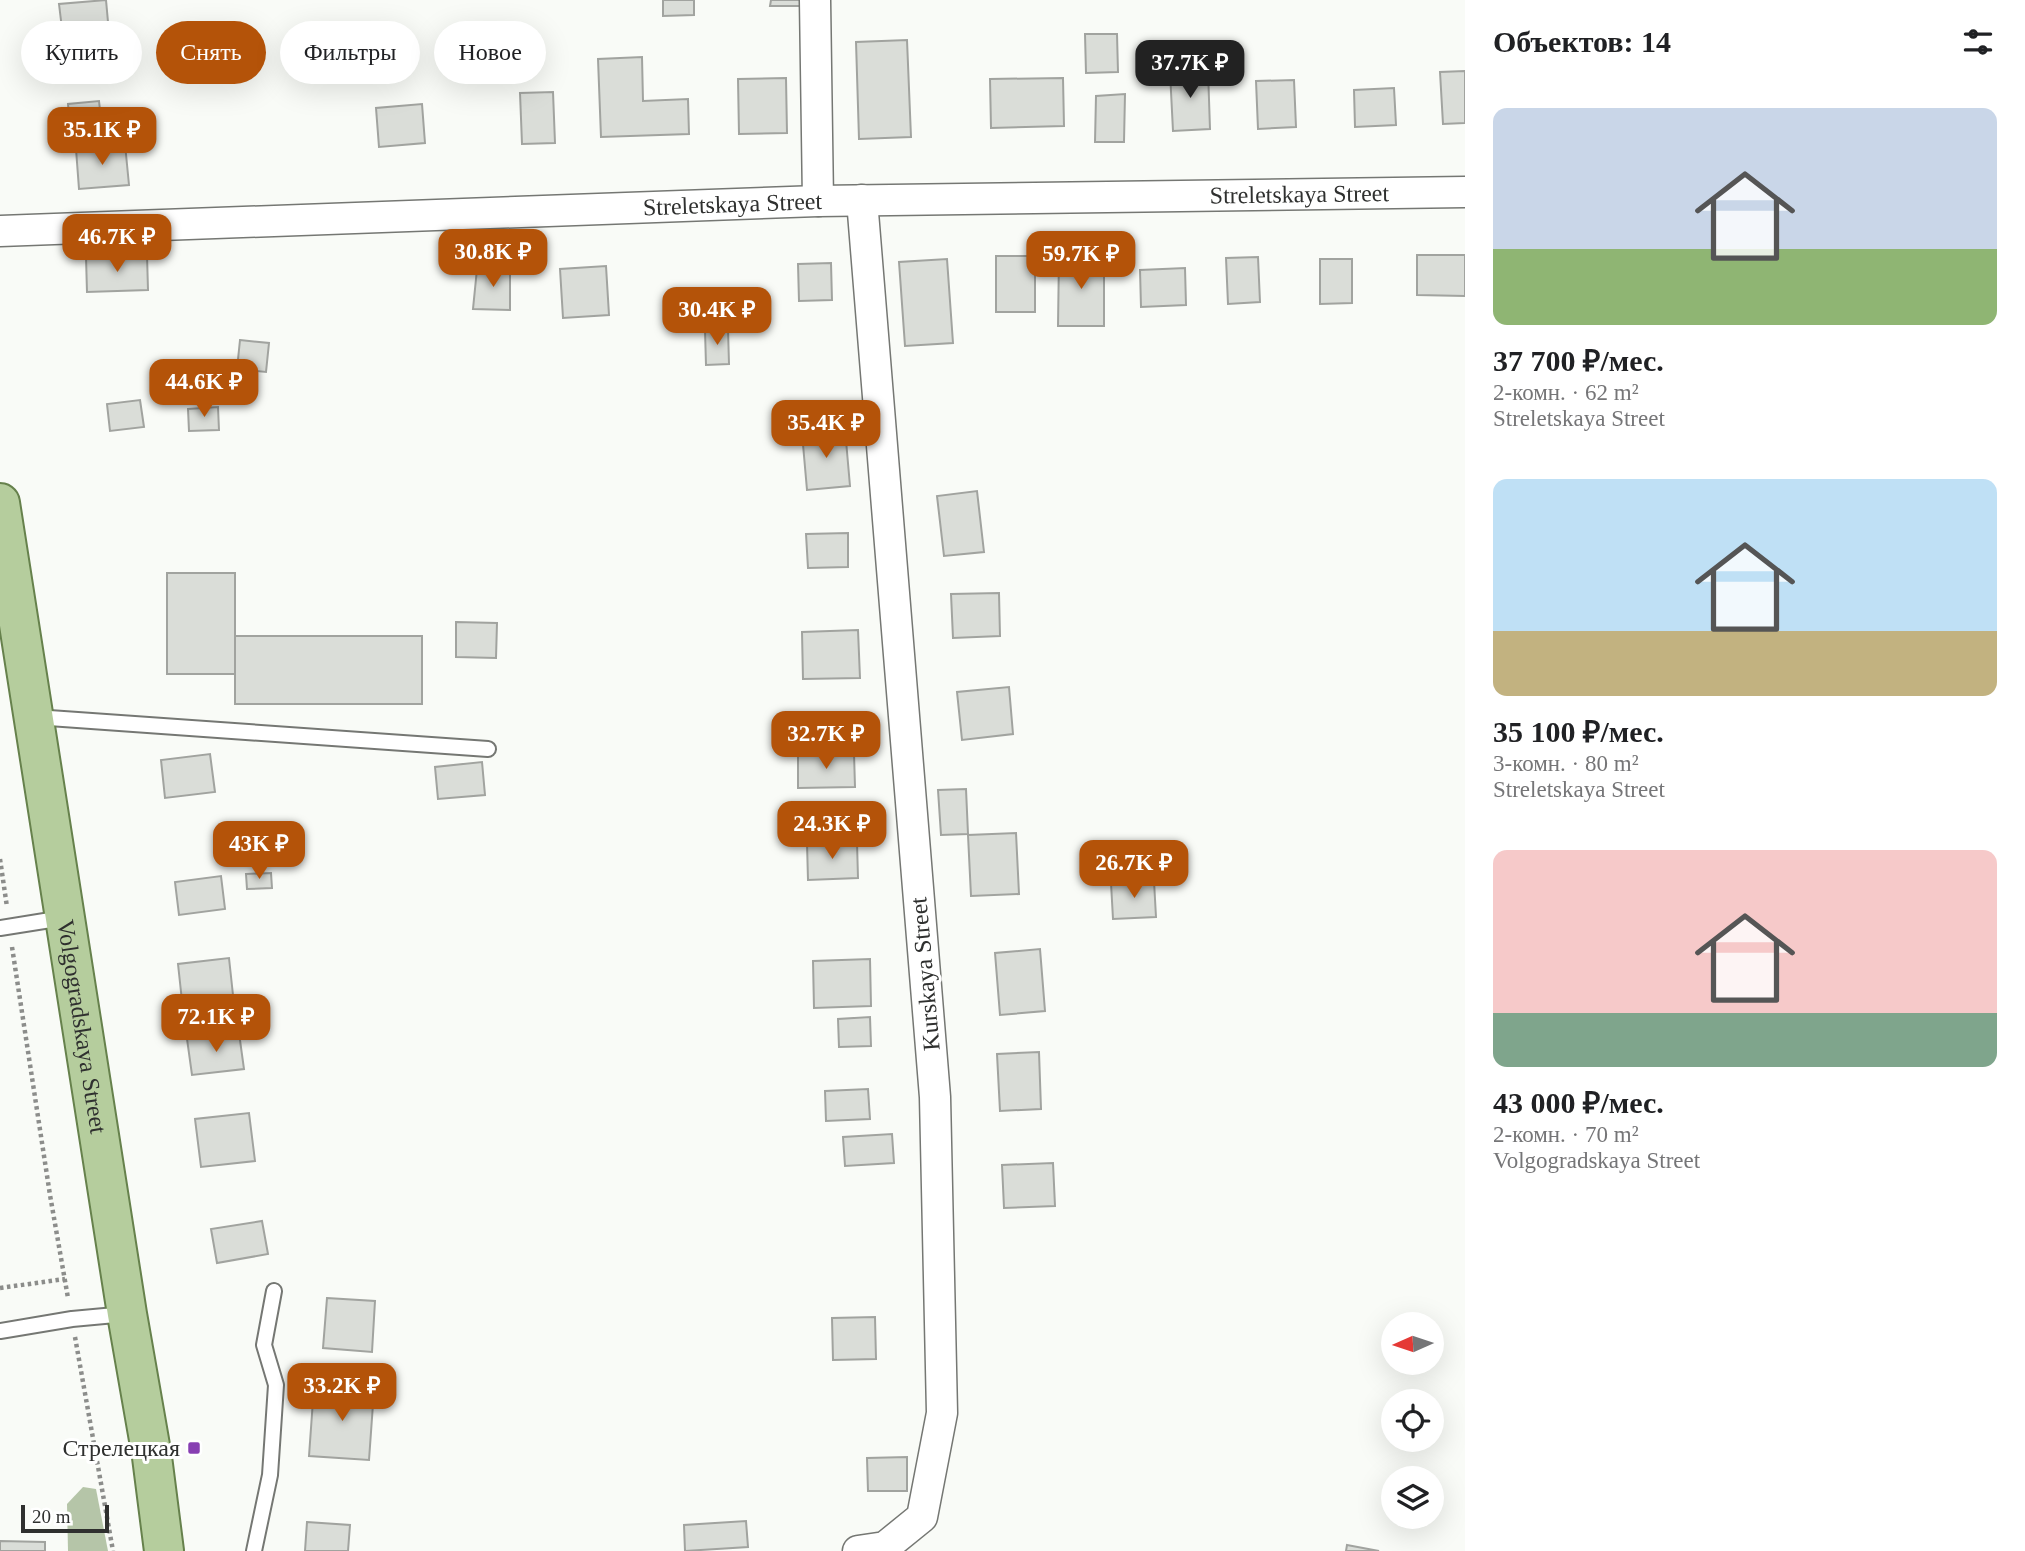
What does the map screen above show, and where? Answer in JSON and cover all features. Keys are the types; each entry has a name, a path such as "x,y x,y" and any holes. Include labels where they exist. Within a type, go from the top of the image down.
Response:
{"main road":[{"name":"Volgogradskaya Street","path":"0,503 127,1314 152,1457 164,1551"}],"street":[{"path":"815,0 818,201"},
{"name":"Streletskaya Street","path":"0,231 818,201 1465,192"},
{"name":"Kurskaya Street","path":"859,1551 885,1547 922,1517 942,1413 935,1097 862,200"}],"lane":[{"path":"34,717 488,749"},
{"path":"5,928 64,918"},
{"path":"254,1551 271,1462 276,1385 264,1345 274,1291"},
{"path":"0,1331 72,1319 127,1314"}],"path":[{"path":"0,859 5,928 113,1551"},
{"path":"0,1288 65,1279"}],"green space":[{"path":"83,1487 96,1489 108,1551 68,1551 67,1504"}],"building":[{"path":"106,0 108,21 61,21 59,4"},
{"path":"663,0 694,0 694,15 663,16"},
{"path":"771,0 800,0 800,6 770,6"},
{"path":"1085,34 1117,34 1118,72 1086,73"},
{"path":"907,40 911,137 859,139 856,42"},
{"path":"642,57 643,101 688,99 689,134 601,137 598,59"},
{"path":"1208,70 1210,129 1173,131 1170,72"},
{"path":"1465,71 1465,123 1443,124 1440,72"},
{"path":"786,78 787,133 739,134 738,79"},
{"path":"1063,78 1064,126 991,128 990,79"},
{"path":"1294,80 1296,127 1258,129 1256,81"},
{"path":"1394,88 1396,125 1355,127 1354,90"},
{"path":"553,92 555,143 522,144 520,93"},
{"path":"1125,94 1124,142 1095,142 1096,96"},
{"path":"99,101 103,137 71,139 68,104"},
{"path":"422,104 425,143 379,147 376,108"},
{"path":"125,144 129,185 79,189 76,149"},
{"path":"147,255 148,290 87,292 86,257"},
{"path":"1417,255 1465,255 1465,296 1417,295"},
{"path":"996,256 1035,256 1035,312 996,312"},
{"path":"1059,256 1104,256 1104,326 1058,326"},
{"path":"1258,257 1260,302 1228,304 1226,258"},
{"path":"947,259 953,343 905,346 899,262"},
{"path":"1320,259 1352,259 1352,303 1320,304"},
{"path":"831,263 832,300 799,301 798,264"},
{"path":"606,266 609,315 563,318 560,269"},
{"path":"510,267 510,310 473,309 477,269"},
{"path":"1185,268 1186,305 1141,307 1140,270"},
{"path":"728,329 729,364 706,365 705,330"},
{"path":"240,340 269,343 266,372 237,369"},
{"path":"140,400 144,427 110,431 107,404"},
{"path":"218,407 219,430 189,431 188,409"},
{"path":"845,429 850,486 807,490 802,433"},
{"path":"977,491 984,552 944,556 937,496"},
{"path":"848,533 848,567 808,568 806,534"},
{"path":"167,573 235,573 235,674 167,674"},
{"path":"999,593 1000,636 953,638 951,594"},
{"path":"456,622 497,623 496,658 456,657"},
{"path":"858,630 860,678 803,679 802,632"},
{"path":"235,636 422,636 422,704 235,704"},
{"path":"1009,687 1013,734 962,740 957,692"},
{"path":"854,753 855,787 798,788 798,754"},
{"path":"210,754 215,792 165,798 161,760"},
{"path":"482,762 485,795 438,799 435,767"},
{"path":"966,789 968,834 941,835 938,790"},
{"path":"1016,833 1019,894 971,896 968,835"},
{"path":"857,842 858,878 808,880 807,843"},
{"path":"271,873 272,888 247,889 246,874"},
{"path":"221,876 225,909 179,915 175,882"},
{"path":"1154,881 1156,917 1113,919 1111,883"},
{"path":"1040,949 1045,1011 1000,1015 995,953"},
{"path":"229,958 233,995 182,1001 178,964"},
{"path":"870,959 871,1006 814,1008 813,961"},
{"path":"870,1017 871,1046 839,1047 838,1019"},
{"path":"239,1033 244,1069 192,1075 187,1039"},
{"path":"1039,1052 1041,1109 1000,1111 997,1054"},
{"path":"868,1089 870,1119 826,1121 825,1091"},
{"path":"249,1113 255,1161 201,1167 195,1119"},
{"path":"892,1134 894,1163 845,1166 843,1137"},
{"path":"1053,1163 1055,1206 1004,1208 1002,1165"},
{"path":"262,1221 268,1254 217,1263 211,1229"},
{"path":"327,1298 375,1301 372,1352 323,1348"},
{"path":"875,1317 876,1359 833,1360 832,1318"},
{"path":"314,1386 374,1390 369,1460 309,1456"},
{"path":"907,1457 907,1491 868,1491 867,1458"},
{"path":"746,1521 748,1547 685,1551 684,1525"},
{"path":"307,1522 350,1525 348,1551 305,1551"},
{"path":"0,1541 45,1542 45,1551 0,1551"},
{"path":"1347,1545 1379,1551 1346,1551"}],"place":[{"name":"Стрелецкая","path":"194,1448"}]}
